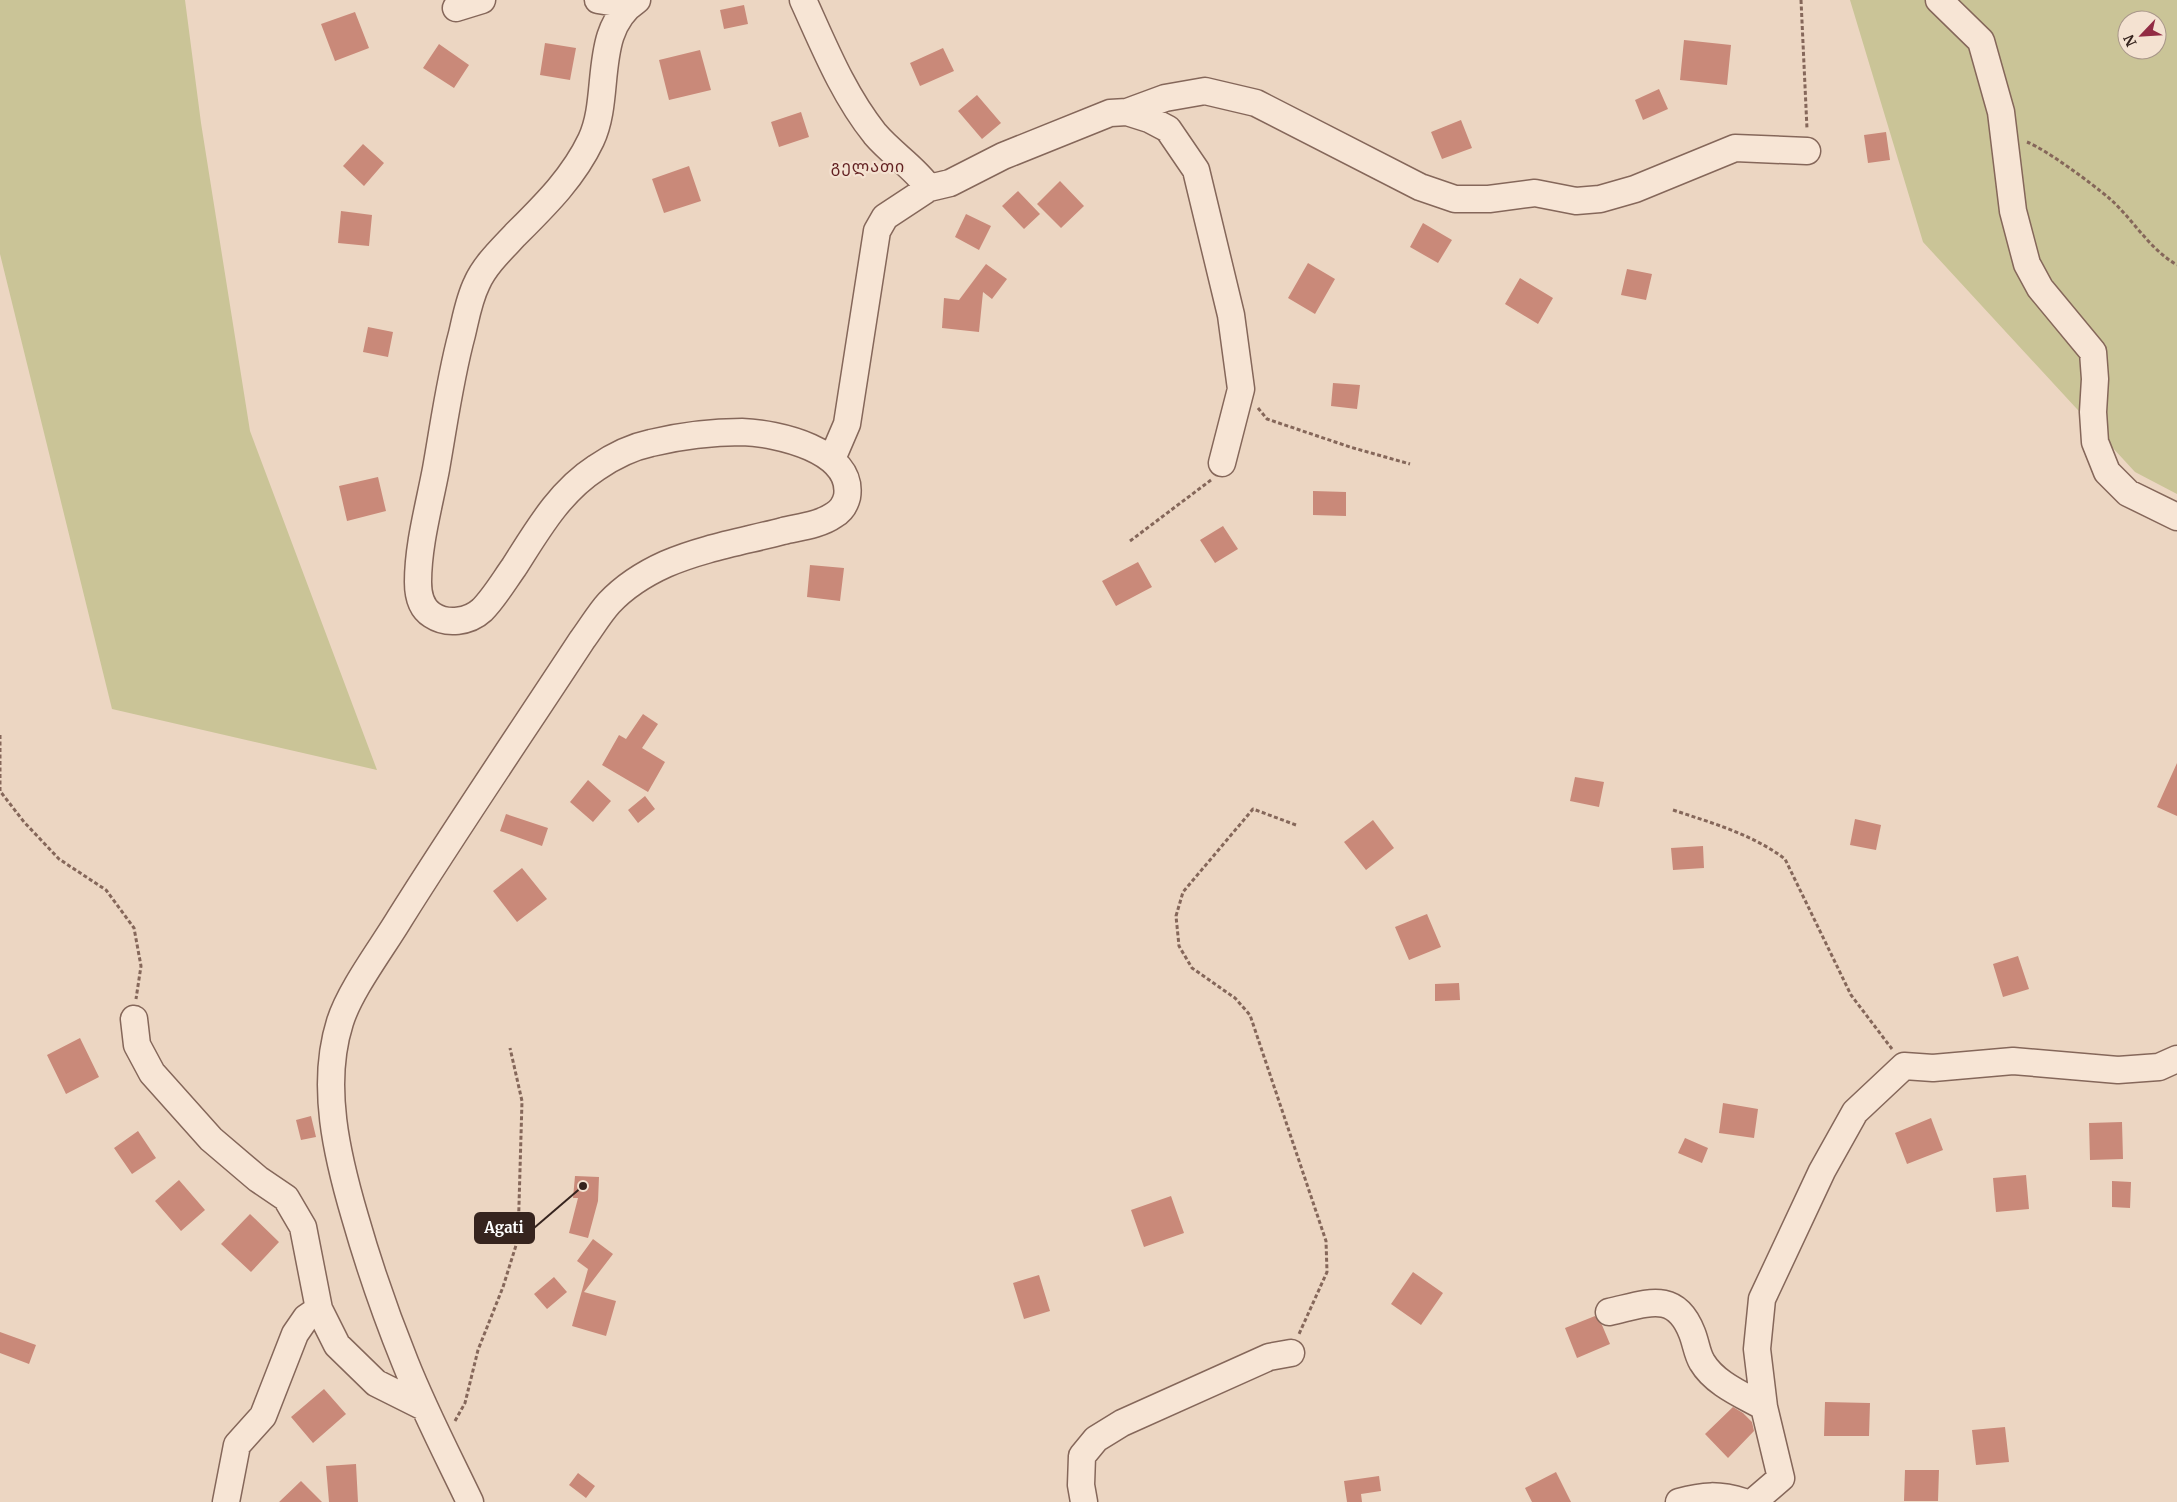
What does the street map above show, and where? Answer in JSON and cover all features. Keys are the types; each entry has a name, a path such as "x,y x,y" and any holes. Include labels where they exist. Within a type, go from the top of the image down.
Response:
{"street":[{"path":"456,8 482,0"},
{"path":"598,0 633,3"},
{"path":"803,0 842,85 876,135 919,174 929,188"},
{"path":"1939,0 1981,41 2001,112 2013,211 2027,264 2040,288 2092,352 2095,379 2093,412 2095,442 2107,472 2128,493 2177,517"},
{"path":"470,1502 424,1407 405,1362 366,1255 345,1183 334,1126 332,1093 333,1058 340,1022 353,994 410,903 582,640 609,603 637,580 666,564 713,549 820,522 837,514 846,502 847,488 843,473 832,459 813,448 775,436 743,432 701,435 648,443 615,456 594,469 570,488 544,520 506,579 480,612 463,620 448,622 430,615 420,602 418,582 421,550 455,358 469,303 478,280 501,250 558,191 578,165 593,136 601,102 608,45 613,24 633,3"},
{"path":"832,459 847,424 877,231 886,217 929,188 950,183 1003,156 1110,113 1127,112 1165,98 1206,91 1256,103 1420,187 1455,199 1489,199 1535,193 1576,201 1600,198 1635,189 1735,148 1808,151"},
{"path":"1127,112 1149,119 1168,129 1196,170 1231,315 1241,389 1222,463"},
{"path":"134,1019 137,1045 152,1073 211,1139 258,1179 286,1198 303,1226 319,1309 337,1345 376,1382 424,1407"},
{"path":"1753,1502 1781,1478 1764,1407 1757,1349 1762,1299 1822,1171 1855,1112 1904,1066 1933,1068 2013,1061 2118,1070 2159,1067 2177,1060"},
{"path":"1609,1312 1660,1301 1678,1310 1692,1331 1702,1363 1722,1383 1764,1407"},
{"path":"226,1502 237,1445 263,1416 295,1334 306,1318 319,1309"},
{"path":"1084,1502 1081,1485 1082,1456 1096,1439 1122,1423 1269,1357 1291,1353"},
{"path":"1678,1502 1700,1496 1726,1496 1744,1502"}],"path":[{"path":"1801,0 1808,151"},
{"path":"2004,146 2028,142 2056,160 2109,198 2164,258 2177,265"},
{"path":"1241,389 1267,419 1350,447 1410,464"},
{"path":"1130,541 1214,478 1222,463"},
{"path":"0,735 0,791 24,822 59,859 106,890 134,928 141,966 134,1019"},
{"path":"1291,1353 1327,1272 1326,1241 1250,1015 1235,998 1192,968 1179,946 1176,916 1183,892 1253,809 1296,825"},
{"path":"1673,810 1734,830 1775,851 1785,859 1851,995 1904,1066"},
{"path":"442,1443 465,1403 478,1350 503,1287 518,1239 522,1101 510,1048"}],"shaded area":[{"path":"0,0 185,0 201,123 250,431 377,770 112,709 0,254"},
{"path":"1850,0 2177,0 2177,494 2135,472 1923,242"}],"building":[{"path":"744,5 748,24 724,29 720,10"},
{"path":"355,12 369,48 335,61 321,24"},
{"path":"1684,40 1731,45 1727,85 1680,80"},
{"path":"545,43 576,48 570,80 540,75"},
{"path":"439,44 469,65 454,88 423,68"},
{"path":"943,48 954,71 920,86 910,63"},
{"path":"700,50 711,90 669,100 659,60"},
{"path":"1659,89 1668,109 1643,120 1635,100"},
{"path":"977,95 1001,123 982,139 958,111"},
{"path":"801,112 809,137 779,147 771,122"},
{"path":"1461,120 1472,148 1442,159 1431,132"},
{"path":"1886,132 1890,160 1868,163 1864,135"},
{"path":"363,144 384,163 364,186 343,166"},
{"path":"689,166 701,201 664,213 652,179"},
{"path":"1060,181 1084,206 1061,228 1037,204"},
{"path":"1018,191 1040,214 1024,229 1002,206"},
{"path":"341,211 372,215 369,246 338,243"},
{"path":"966,214 991,226 979,250 955,237"},
{"path":"1423,223 1452,240 1438,263 1410,247"},
{"path":"1308,263 1335,279 1315,314 1288,298"},
{"path":"986,264 1007,279 992,299 983,292 979,332 942,328 944,298 959,300"},
{"path":"1627,269 1652,274 1646,300 1621,295"},
{"path":"1520,278 1553,298 1538,324 1505,304"},
{"path":"368,327 393,332 388,357 363,352"},
{"path":"1333,383 1360,385 1357,409 1331,406"},
{"path":"378,477 386,511 347,521 339,486"},
{"path":"1313,491 1346,492 1346,516 1313,515"},
{"path":"1223,526 1238,549 1215,563 1200,540"},
{"path":"1138,562 1152,587 1116,606 1102,581"},
{"path":"810,565 844,568 840,601 807,597"},
{"path":"643,714 658,724 642,748 665,762 648,792 602,765 619,735 626,739"},
{"path":"2177,763 2177,816 2157,807"},
{"path":"1575,777 1604,782 1599,807 1570,801"},
{"path":"588,780 611,801 593,822 570,802"},
{"path":"645,796 655,809 638,823 628,810"},
{"path":"506,814 548,828 542,846 500,831"},
{"path":"1855,819 1881,825 1876,850 1850,845"},
{"path":"1373,820 1394,848 1366,870 1344,842"},
{"path":"1703,846 1704,868 1673,870 1671,848"},
{"path":"522,868 547,899 517,922 493,891"},
{"path":"1427,914 1441,947 1409,960 1395,927"},
{"path":"2018,956 2029,989 2003,997 1993,964"},
{"path":"1459,983 1460,1000 1435,1001 1435,984"},
{"path":"80,1038 99,1077 66,1094 47,1055"},
{"path":"1723,1103 1758,1109 1754,1138 1719,1133"},
{"path":"311,1116 316,1137 301,1140 296,1120"},
{"path":"1931,1118 1943,1150 1907,1164 1895,1133"},
{"path":"2122,1122 2123,1159 2090,1160 2089,1123"},
{"path":"138,1131 156,1158 132,1174 114,1148"},
{"path":"1685,1138 1708,1148 1702,1163 1678,1153"},
{"path":"2026,1175 2029,1209 1996,1212 1993,1178"},
{"path":"575,1176 599,1177 598,1201 588,1238 569,1233 578,1198 573,1198"},
{"path":"179,1180 205,1210 181,1231 155,1201"},
{"path":"2112,1181 2131,1182 2130,1208 2112,1207"},
{"path":"1171,1196 1184,1233 1144,1247 1131,1210"},
{"path":"250,1214 279,1242 251,1272 221,1244"},
{"path":"593,1239 613,1254 584,1292 616,1301 606,1336 572,1326 588,1269 577,1261"},
{"path":"1413,1272 1443,1293 1421,1325 1391,1304"},
{"path":"1039,1275 1050,1311 1024,1319 1013,1283"},
{"path":"554,1277 567,1292 547,1309 534,1294"},
{"path":"1595,1316 1602,1325 1610,1344 1577,1358 1565,1328"},
{"path":"0,1332 36,1345 29,1364 0,1353"},
{"path":"324,1389 346,1414 313,1443 291,1417"},
{"path":"1825,1402 1870,1403 1869,1436 1824,1436"},
{"path":"1733,1407 1752,1422 1754,1431 1728,1458 1705,1434"},
{"path":"2005,1427 2009,1462 1976,1465 1972,1430"},
{"path":"356,1464 358,1502 329,1502 326,1466"},
{"path":"1905,1470 1939,1470 1938,1501 1904,1501"},
{"path":"1556,1472 1571,1502 1532,1502 1525,1488"},
{"path":"578,1473 595,1486 586,1498 569,1485"},
{"path":"1379,1476 1381,1491 1361,1494 1362,1502 1347,1502 1344,1481"},
{"path":"301,1481 322,1502 279,1502"}],"place":[{"name":"Agati","path":"583,1186"}],"district":[{"name":"გელათი","path":"868,166"}]}
